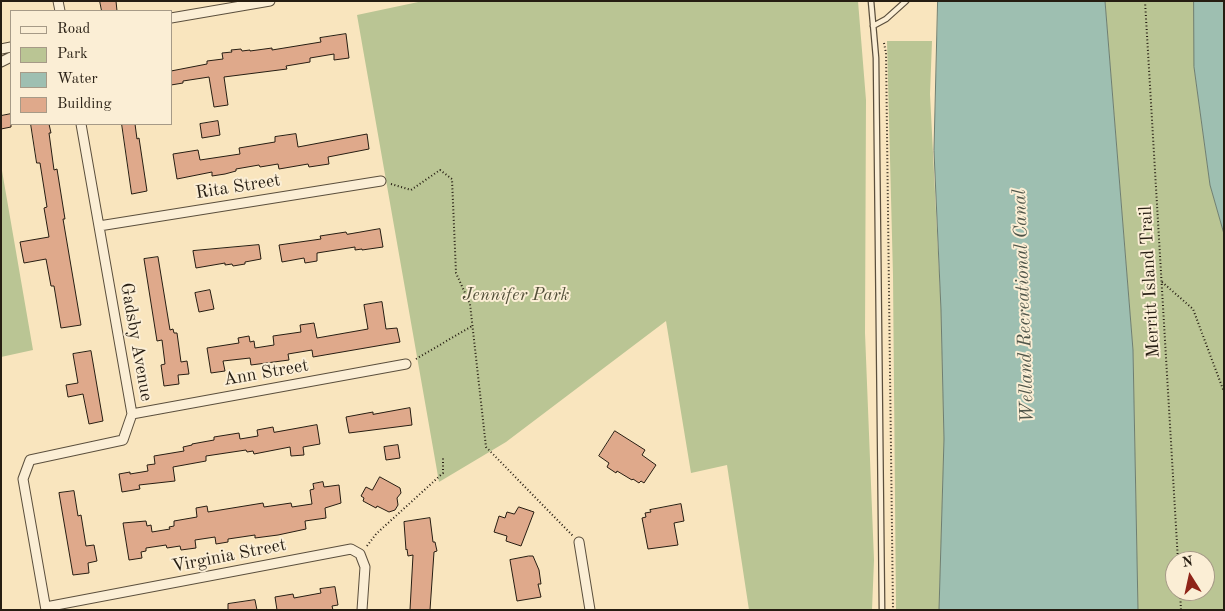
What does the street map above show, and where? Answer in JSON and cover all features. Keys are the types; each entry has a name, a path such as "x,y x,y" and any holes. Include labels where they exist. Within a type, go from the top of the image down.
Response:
{"street":[{"path":"172,18 270,1"},
{"name":"Gadsby Avenue","path":"46,608 23,479 30,460 123,440 132,414 81,125"},
{"name":"Rita Street","path":"100,226 381,181"},
{"name":"Ann Street","path":"132,414 406,364"},
{"path":"579,542 590,610"},
{"name":"Virginia Street","path":"46,608 351,549 360,554"},
{"path":"360,554 365,567 362,610"}],"lane":[{"path":"871,1 876,58 882,610"},
{"path":"873,26 886,19 906,1"}],"path":[{"name":"Merritt Island Trail","path":"1145,1 1177,551"},
{"path":"880,23 886,53 893,610"},
{"path":"381,181 411,190 440,170 452,180 456,273 470,304 486,447 579,542"},
{"path":"1162,282 1193,309 1224,392"},
{"path":"406,364 472,326"},
{"path":"360,554 376,534 443,473 443,458"}],"green space":[{"name":"Jennifer Park","path":"423,1 858,1 866,100 865,333 874,560 872,610 749,610 727,465 691,473 666,321 506,442 439,482 357,15"},
{"path":"1105,1 1194,1 1194,67 1210,185 1224,234 1224,610 1138,610 1133,350"},
{"path":"887,41 932,41 930,94 941,310 944,439 939,610 896,610 893,276"},
{"path":"1,165 33,350 1,357"}],"water":[{"name":"Welland Recreational Canal","path":"938,1 1105,1 1133,350 1138,610 939,610 944,439 934,151"},
{"path":"1194,1 1224,1 1224,234 1210,185 1194,67"}],"building":[{"path":"100,1 116,1 117,10 102,10"},
{"path":"346,34 349,58 334,60 334,54 310,58 310,62 286,66 287,69 224,77 228,105 214,107 209,77 172,85 172,71 207,64 207,61 223,59 222,53 232,52 231,50 241,49 242,51 250,51 272,48 272,50 321,42 320,38"},
{"path":"10,114 11,127 1,129 1,116"},
{"path":"218,121 220,135 202,138 200,124"},
{"path":"31,125 49,125 54,170 57,169 65,219 63,219 81,325 61,328 54,286 51,286 46,259 24,263 20,242 49,237 44,208 47,207 40,163 37,163"},
{"path":"122,125 135,125 137,139 139,138 147,191 132,194"},
{"path":"296,134 298,147 367,134 369,149 328,157 329,164 309,167 308,164 279,169 278,164 260,167 259,165 236,169 236,171 225,174 212,176 212,172 177,179 173,154 198,150 200,160 240,154 239,148 275,142 275,137"},
{"path":"380,229 383,247 355,250 355,247 317,253 317,261 305,263 304,258 282,262 279,245 321,239 320,236"},
{"path":"259,245 261,259 233,266 232,264 225,265 225,263 196,268 193,251"},
{"path":"158,257 170,330 173,329 174,333 177,333 181,362 187,361 189,374 178,375 179,384 164,386 161,365 165,364 162,340 157,341 144,259"},
{"path":"210,290 214,309 199,312 195,293"},
{"path":"382,302 386,329 397,328 400,342 313,357 312,350 288,354 289,360 251,365 250,358 223,361 225,371 211,373 207,348 239,343 238,338 249,336 250,342 254,341 255,348 274,345 273,336 301,332 300,325 314,323 317,338 368,329 364,305"},
{"path":"91,351 103,421 89,424 83,394 68,397 66,385 78,383 73,354"},
{"path":"410,408 412,425 349,433 346,417"},
{"path":"317,425 320,444 303,447 304,455 291,456 290,447 254,454 253,451 247,452 246,450 206,456 206,461 173,467 175,481 139,485 140,489 122,492 119,474 148,471 147,465 155,464 154,456 184,451 183,447 214,440 214,437 239,433 240,439 258,436 257,430 273,427 274,432"},
{"path":"615,431 645,450 642,455 656,465 644,483 632,480 617,471 616,473 607,467 609,463 599,456"},
{"path":"398,445 400,458 386,460 384,447"},
{"path":"380,477 400,488 401,493 397,498 398,505 395,510 389,512 363,501 364,498 361,496 366,487 372,490"},
{"path":"323,482 324,487 339,485 341,503 325,508 326,518 305,521 306,529 255,538 255,535 228,539 228,542 216,544 215,537 195,540 196,548 181,550 180,546 167,548 166,545 146,548 146,551 141,552 142,558 129,560 123,523 146,521 147,526 151,525 152,532 170,529 169,527 174,526 174,521 197,517 196,508 207,506 208,512 263,503 264,507 291,503 292,507 312,504 310,490 314,489 313,484"},
{"path":"74,491 78,516 81,515 86,546 94,545 97,561 88,563 89,573 73,575 59,493"},
{"path":"681,504 684,521 674,523 678,545 648,549 642,518 646,517 645,513 651,512 650,510"},
{"path":"519,507 534,512 521,546 506,541 507,536 494,532 499,516 505,518 507,512 514,514"},
{"path":"430,518 433,542 435,542 437,551 434,552 430,610 410,610 413,555 408,556 406,550 404,522"},
{"path":"533,556 539,570 541,584 538,584 541,597 517,601 510,560"},
{"path":"335,587 338,605 332,606 333,610 277,610 275,597 293,594 294,598 321,593 320,589"},
{"path":"255,600 257,610 228,610 228,604"}]}
